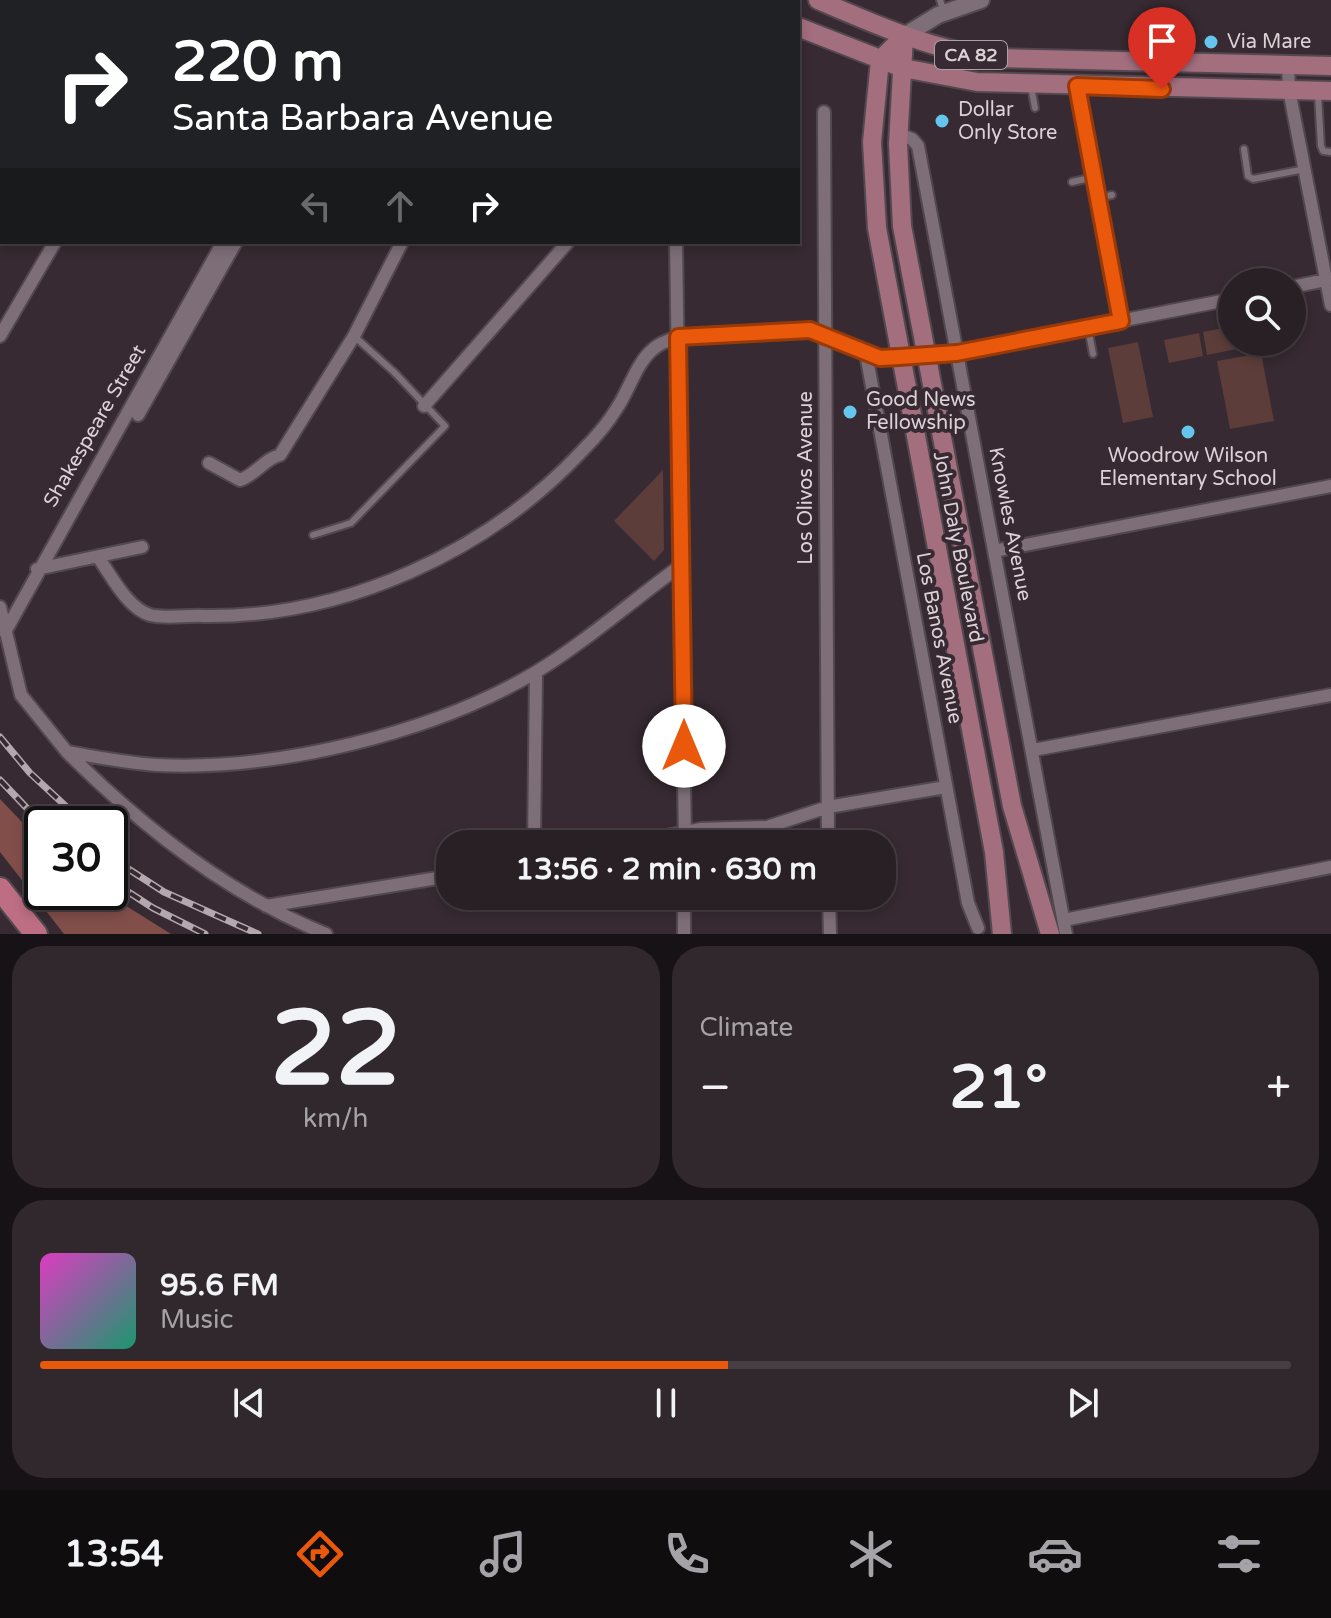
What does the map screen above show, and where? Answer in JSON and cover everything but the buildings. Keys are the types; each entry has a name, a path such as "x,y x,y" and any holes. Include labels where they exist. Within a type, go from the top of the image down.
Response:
{"highway":[{"path":"0,889 36,934"}],"main road":[{"name":"CA 82","path":"818,0 904,36 962,54 995,58 1331,66"},
{"path":"880,60 942,6 981,0"},
{"name":"CA 82","path":"800,28 903,68 966,80 1031,86 1325,91"},
{"name":"John Daly Boulevard","path":"904,36 898,134 902,226 970,567 1012,806 1050,934"},
{"name":"John Daly Boulevard","path":"880,60 873,113 874,199 899,357 994,852 1002,934"}],"street":[{"path":"1288,65 1289,90 1329,279 1331,305"},
{"path":"1077,86 1121,321"},
{"name":"Los Olivos Avenue","path":"824,112 828,830"},
{"name":"Knowles Avenue","path":"898,134 912,139 918,146 928,178 957,353 1066,934"},
{"path":"0,336 54,244"},
{"name":"Shakespeare Street","path":"5,632 37,569 222,244"},
{"name":"Shakespeare Street","path":"138,415 235,244"},
{"path":"209,463 240,480 255,475 271,459 280,455 354,336 396,244"},
{"path":"424,406 566,244"},
{"path":"676,244 685,830"},
{"path":"1306,284 1329,279"},
{"path":"98,557 126,597 148,615 244,615 368,590 437,559 512,514 582,452 616,410 649,352 661,343 678,337 810,330 866,354 899,357 957,353 1218,302"},
{"name":"Los Banos Avenue","path":"866,354 968,903 978,928"},
{"path":"994,551 1331,486"},
{"path":"37,569 142,547"},
{"path":"67,752 159,765 255,760 351,745 447,715 536,672 683,564"},
{"path":"0,607 15,677 30,711 67,752 160,836 266,906 326,934"},
{"path":"534,830 536,672"},
{"path":"1033,750 1331,695"},
{"path":"745,830 767,827 828,807 946,787"},
{"path":"1064,920 1331,867"},
{"path":"266,906 436,878"},
{"path":"684,910 684,934"},
{"path":"829,910 830,934"}],"lane":[{"path":"1031,86 1035,108"},
{"path":"1325,91 1321,146 1323,151 1331,152"},
{"path":"1244,149 1248,176 1253,179 1305,169"},
{"path":"1072,182 1094,177"},
{"path":"1098,198 1112,195"},
{"path":"1088,328 1093,354"},
{"path":"313,535 351,523 445,426 395,373 354,336"}],"shaded area":[{"path":"1218,329 1218,353 1207,355 1203,332"},
{"path":"1199,333 1203,356 1169,363 1164,340"},
{"path":"1138,342 1153,417 1123,423 1108,348"},
{"path":"1262,356 1274,421 1230,429 1217,361"},
{"path":"663,470 664,550 654,561 614,521"},
{"path":"0,799 24,824 24,883 0,852"},
{"path":"128,907 171,934 64,934 45,910 128,910"}],"railway":[{"path":"0,737 30,773 66,806"},
{"path":"0,780 25,806"},
{"path":"128,869 164,892 258,934"},
{"path":"128,892 205,934"}],"place":[{"name":"Via Mare","path":"1211,42"},
{"name":"Dollar Only Store","path":"942,121"},
{"name":"Good News Fellowship","path":"850,412"},
{"name":"Woodrow Wilson Elementary School","path":"1188,432"}],"route":[{"path":"684,746 678,337 810,330 880,358 957,353 1121,321 1077,86 1162,89"}]}
